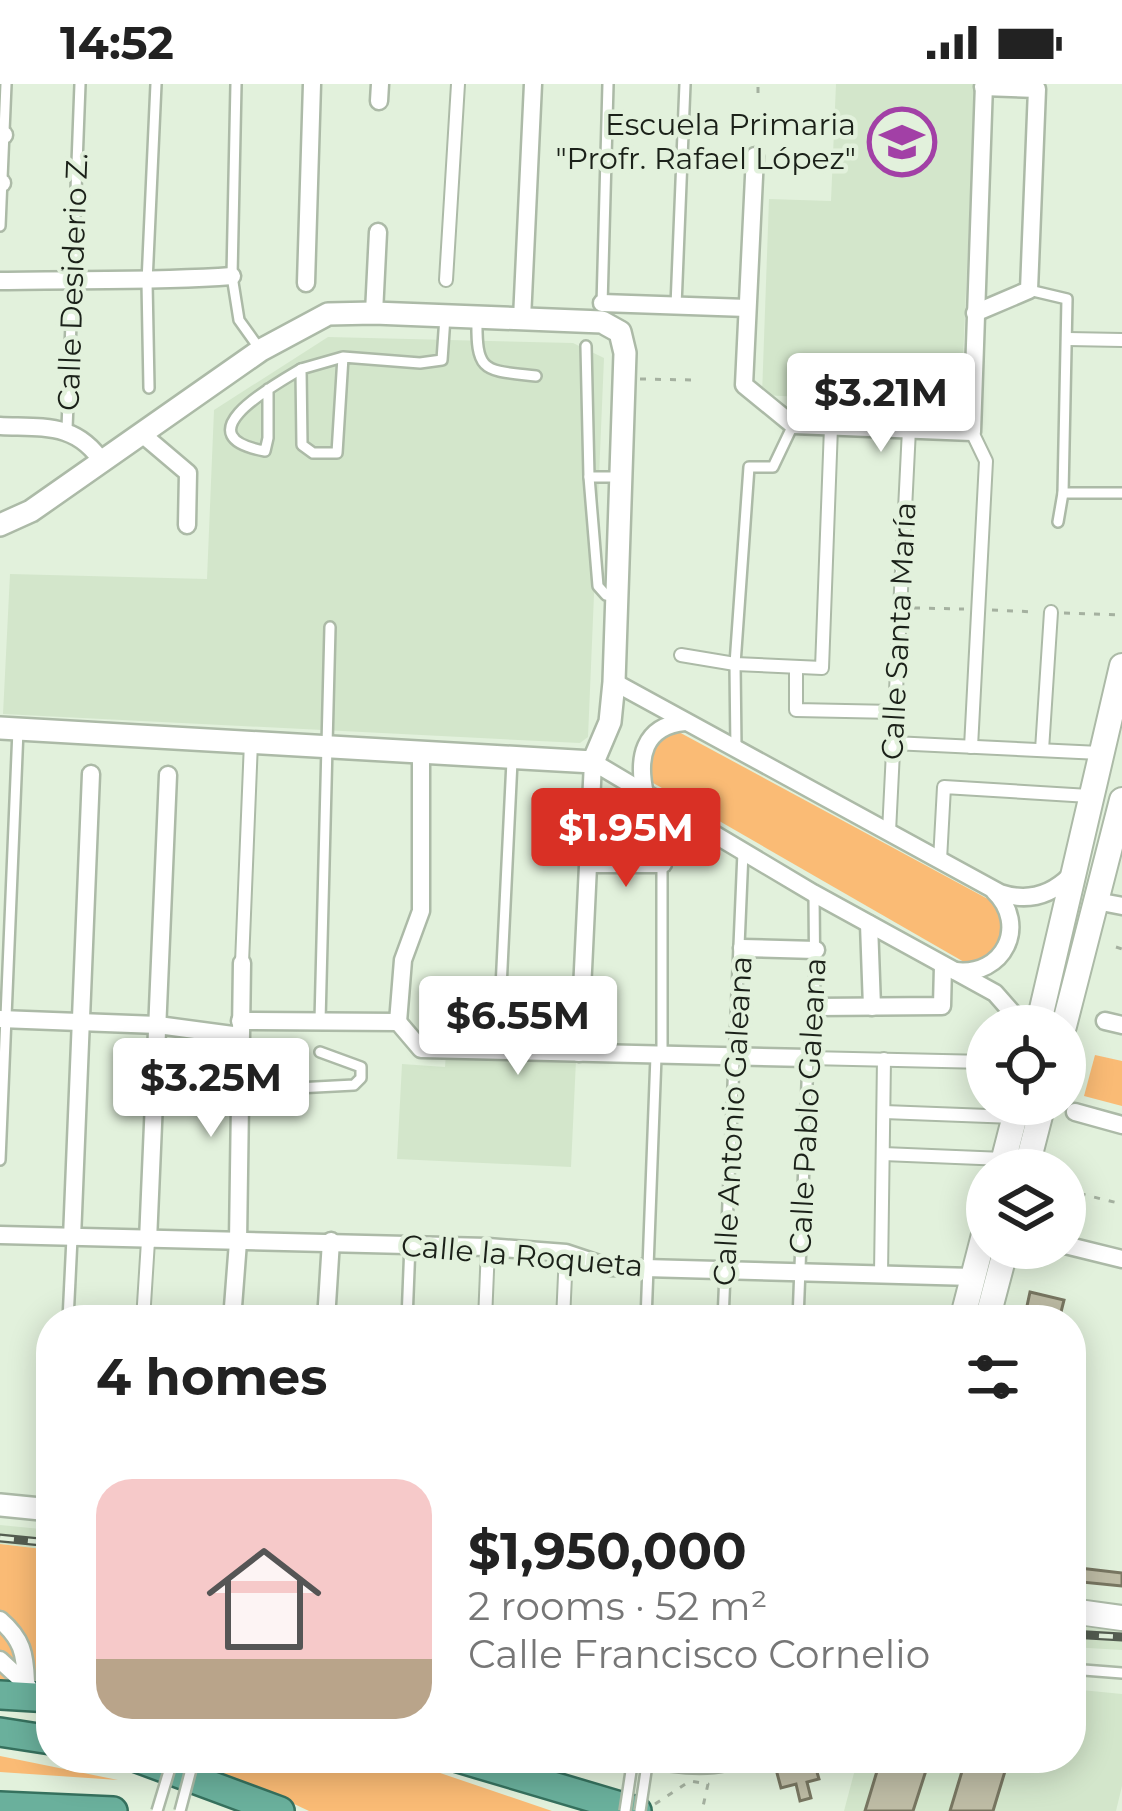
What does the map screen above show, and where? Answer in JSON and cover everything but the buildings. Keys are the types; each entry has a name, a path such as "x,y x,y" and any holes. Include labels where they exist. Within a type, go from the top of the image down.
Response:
{"highway":[{"path":"0,1695 36,1692"},
{"path":"0,1732 36,1738"},
{"path":"202,1773 247,1811"},
{"path":"207,1773 280,1811"},
{"path":"510,1773 640,1811"},
{"path":"0,1805 113,1811"}],"main road":[{"path":"1043,1005 1089,796 1111,755 1122,665"},
{"path":"1072,1005 1109,904 1122,800"},
{"path":"966,1305 975,1269"},
{"path":"991,1305 1000,1269"},
{"path":"1086,1613 1122,1618"}],"street":[{"path":"306,283 313,84"},
{"path":"446,280 458,84"},
{"path":"522,319 533,84"},
{"path":"971,747 986,460 972,432 975,313 983,86 1038,87 1029,290 975,313"},
{"path":"755,156 744,385 794,425 972,432"},
{"path":"374,313 378,232"},
{"path":"0,281 147,282 232,276"},
{"path":"0,525 31,512 261,350 328,314 522,319 676,306 746,308"},
{"path":"579,1053 593,762 605,742 614,682 625,353 620,332 602,313"},
{"path":"1068,339 1122,340"},
{"path":"0,426 67,429"},
{"path":"681,655 735,664 821,668 830,427"},
{"name":"Calle Desiderio Z.","path":"67,429 95,450 103,463"},
{"name":"Calle Santa María","path":"889,832 909,429"},
{"path":"142,434 188,473 187,525"},
{"path":"1042,750 1051,612"},
{"path":"796,668 796,710 895,712"},
{"path":"614,682 991,889 1010,897 1032,898 1053,891 1070,877"},
{"path":"645,794 640,760 647,742 668,725 686,722"},
{"path":"9,729 593,762 994,994 1004,1005"},
{"path":"233,1305 251,742"},
{"path":"893,743 1111,755"},
{"path":"421,752 421,910 403,960 398,1022 421,1049 966,1061"},
{"path":"72,1238 91,774"},
{"path":"144,1305 168,775"},
{"path":"940,860 944,787 1089,796"},
{"path":"588,864 663,864"},
{"path":"943,966 973,972 992,964 1006,950 1012,931 1009,911 991,889"},
{"path":"869,924 872,1007"},
{"path":"742,948 817,950"},
{"path":"815,1007 942,1006 943,966"},
{"path":"3,1019 240,1028 320,1021 398,1022"},
{"path":"881,1274 884,1059"},
{"path":"884,1112 966,1111"},
{"path":"1086,1115 1122,1125"},
{"path":"883,1154 966,1162"},
{"name":"Calle la Roqueta","path":"0,1235 488,1247 566,1253 608,1267 973,1276"},
{"path":"327,1305 331,1241"},
{"path":"486,1305 488,1247"},
{"path":"1086,1250 1122,1259"},
{"path":"564,1305 566,1253"},
{"path":"0,1505 36,1509"},
{"path":"0,1620 19,1636 36,1683"},
{"path":"0,1660 36,1690"}],"lane":[{"path":"0,226 6,84"},
{"name":"Calle Desiderio Z.","path":"67,429 80,84"},
{"path":"149,388 147,282 156,84"},
{"path":"236,84 232,276 239,320 261,350"},
{"path":"602,313 608,84"},
{"path":"676,306 685,84"},
{"path":"1029,290 1067,299 1063,493 1058,522"},
{"path":"268,389 265,451 237,440 231,428 234,414 268,389 301,369 343,357 420,363 442,360 445,316"},
{"path":"477,317 476,352 481,363 498,371 536,376"},
{"path":"586,346 598,586 606,595 617,597"},
{"path":"301,369 302,445 313,453 337,453 343,357"},
{"path":"736,749 735,664 749,467 772,467 794,425"},
{"path":"589,477 621,477"},
{"path":"1063,493 1122,493"},
{"path":"320,1021 330,627"},
{"path":"0,1160 9,729"},
{"path":"498,1051 512,756"},
{"path":"646,1305 659,1055 662,804"},
{"name":"Calle Antonio Galeana","path":"724,1305 743,851"},
{"name":"Calle Pablo Galeana","path":"799,1305 808,1058 815,1007 814,893"},
{"path":"238,1091 354,1085 361,1078 361,1067 320,1052"},
{"path":"69,1305 72,1238"},
{"path":"407,1305 410,1244"},
{"path":"1086,1670 1122,1673"},
{"path":"157,1811 168,1773"},
{"path":"180,1811 193,1773"},
{"path":"625,1811 631,1773"},
{"path":"640,1811 646,1773"}],"path":[{"path":"758,84 758,93"},
{"path":"641,379 692,380"},
{"path":"900,608 1122,615"},
{"path":"1086,1195 1122,1204"},
{"path":"640,1811 690,1781 708,1784 702,1811"}],"shaded area":[{"path":"836,84 975,84 961,405 762,395 769,199 831,201"},
{"path":"328,337 573,343 604,358 588,737 580,743 3,714 10,574 207,579 214,410"},
{"path":"677,731 999,905 1007,948 971,966 648,780 649,745"},
{"path":"446,1054 576,1060 571,1167 397,1159 402,1064 445,1067"},
{"path":"1095,1055 1122,1061 1122,1106 1086,1097"},
{"path":"0,1525 36,1529 36,1548 0,1544"},
{"path":"0,1544 36,1548 36,1674 26,1682 0,1685"},
{"path":"1086,1627 1122,1631 1122,1650 1086,1648"},
{"path":"1086,1690 1122,1694 1122,1786 1116,1811 844,1811 854,1773 1086,1773"},
{"path":"0,1756 36,1763 36,1773 84,1773 118,1780 0,1772"},
{"path":"222,1773 440,1773 552,1811 309,1811"}],"railway":[{"path":"0,1538 36,1542"},
{"path":"1086,1635 1122,1637"}],"place":[{"name":"Escuela Primaria \"Profr. Rafael López\"","path":"902,142"}]}
